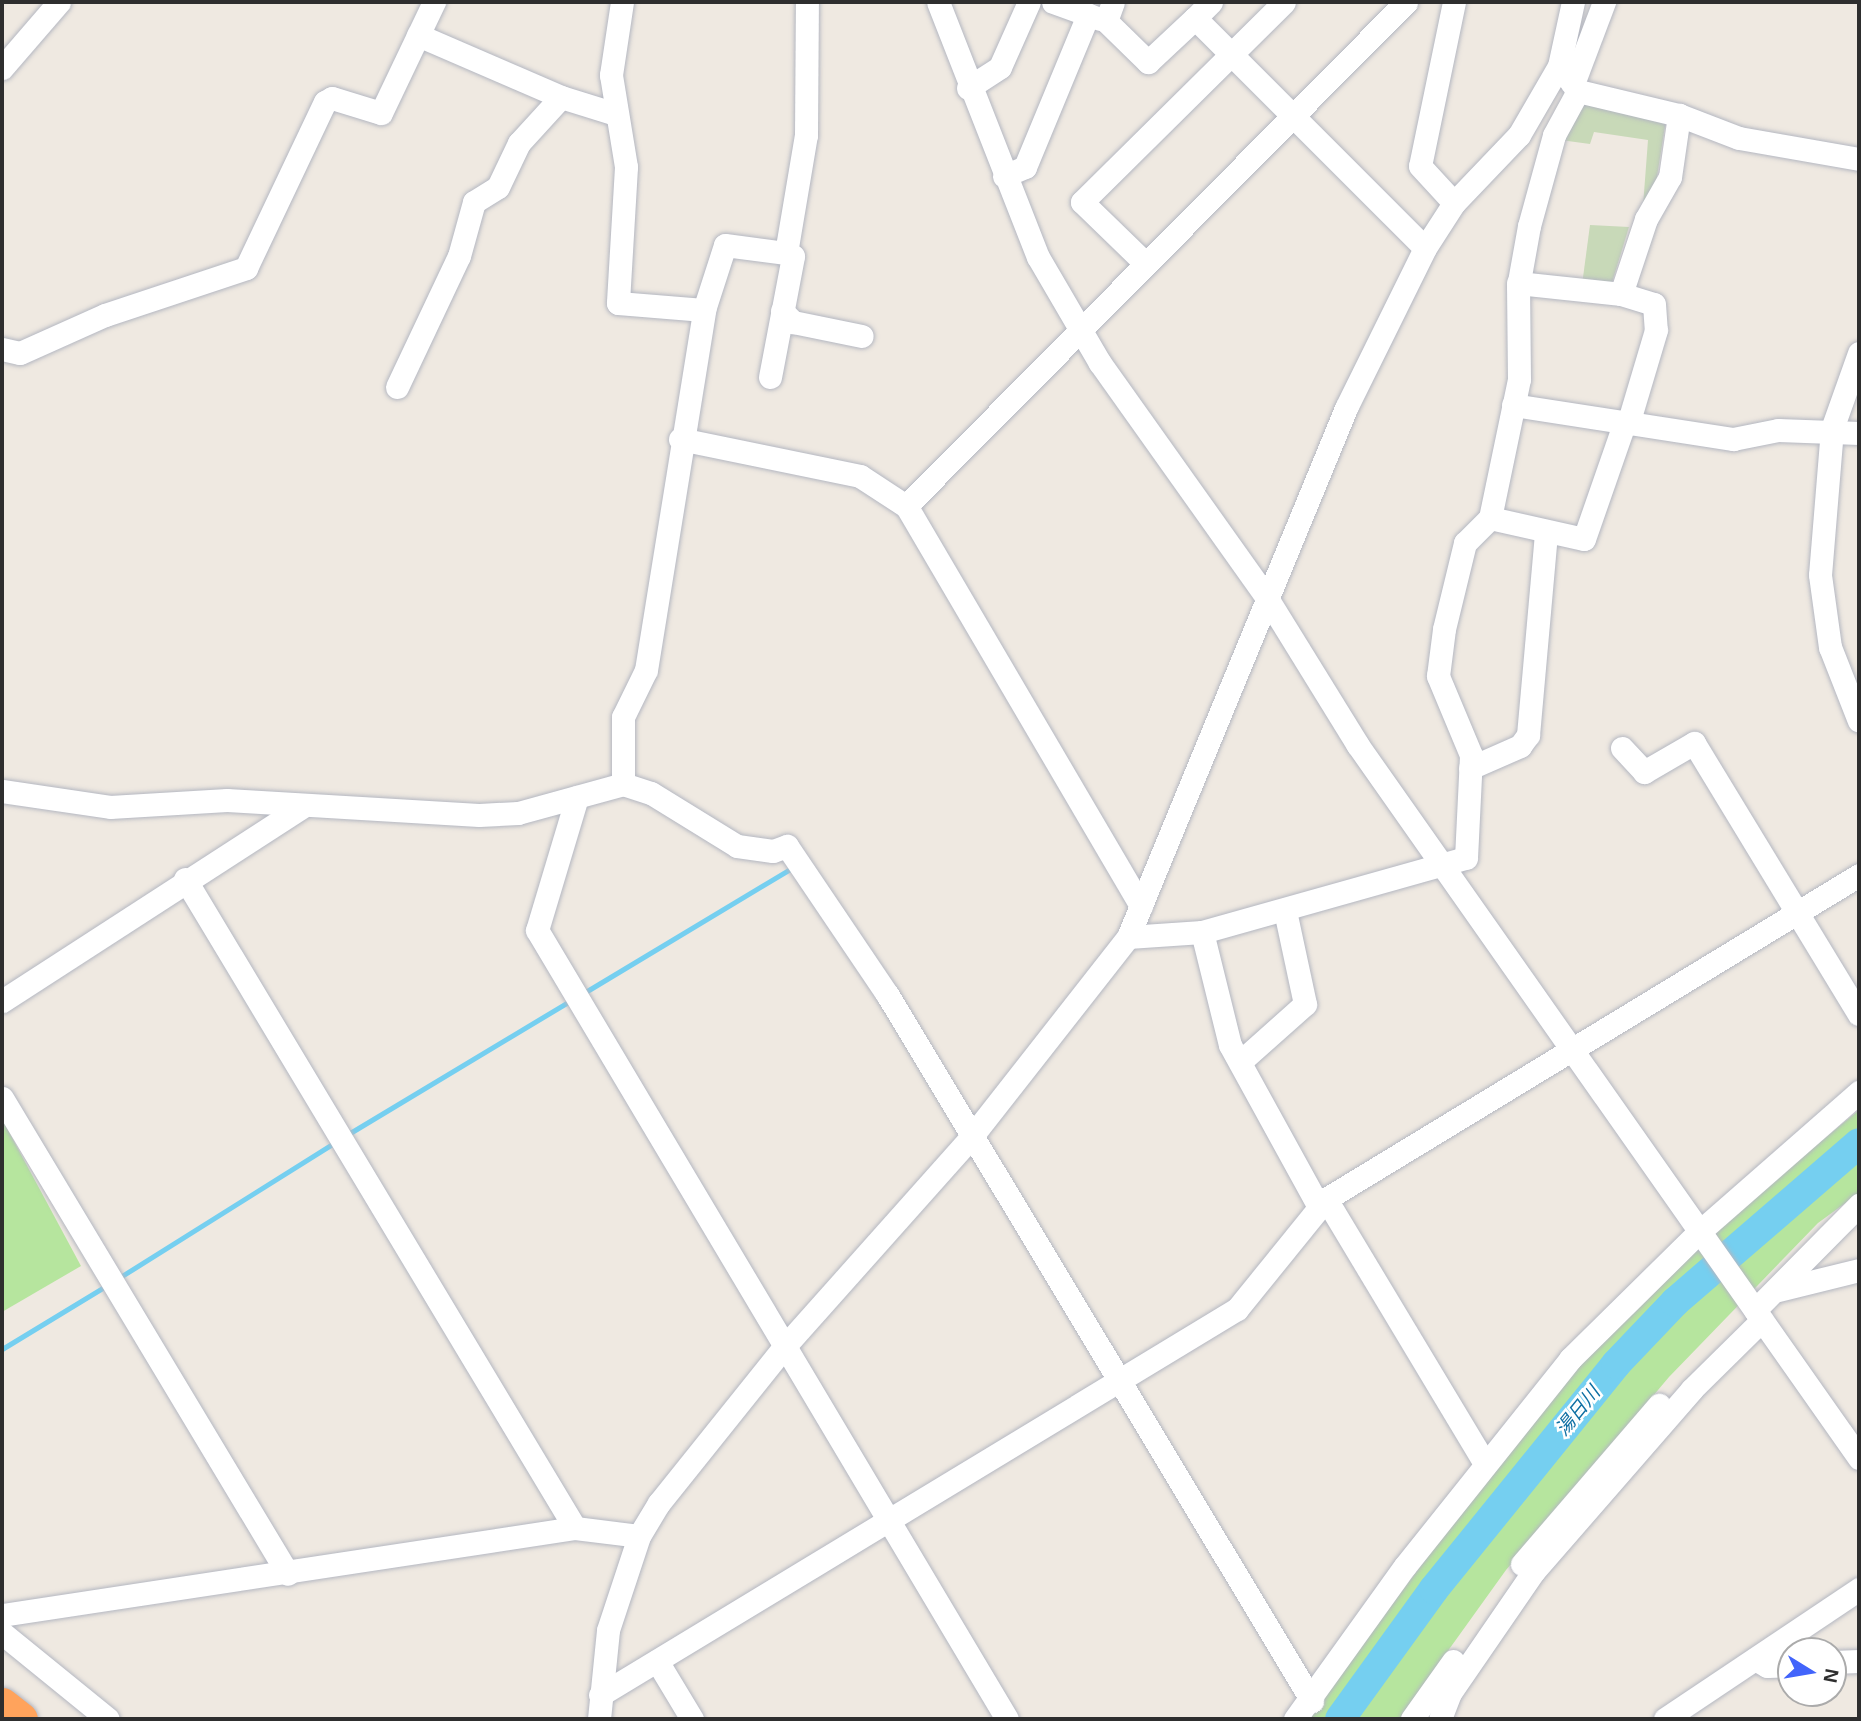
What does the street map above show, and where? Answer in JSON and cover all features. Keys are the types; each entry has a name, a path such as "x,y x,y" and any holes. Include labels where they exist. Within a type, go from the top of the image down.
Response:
{"highway":[{"path":"2,1704 22,1719"}],"street":[{"path":"2,68 59,2"},
{"path":"2,349 20,353 105,316 246,268 325,102 332,98 381,113 434,2"},
{"path":"622,2 611,75 615,114 626,167 618,303 704,310"},
{"path":"786,253 806,135 807,2"},
{"path":"938,2 968,88 1038,257 1080,327 1267,598 1357,744 1444,862 1699,1233 1859,1458"},
{"path":"968,88 1000,66 1029,2"},
{"path":"1053,2 1102,13 1148,62 1203,10 1231,56 1425,248"},
{"path":"1146,264 1082,202 1284,2"},
{"path":"906,506 1080,327 1293,120 1406,2"},
{"path":"1454,2 1420,166 1454,202"},
{"path":"600,1719 600,1695 608,1630 639,1536 785,1346 972,1136 1128,937 1346,408 1425,248 1454,202 1519,135 1559,66 1573,2"},
{"path":"1128,937 1202,932 1285,911 1465,858 1470,768 1463,729 1438,676 1465,544 1490,517 1513,405 1518,283 1554,135 1576,88 1604,2"},
{"path":"1004,176 1025,167 1102,13"},
{"path":"418,34 561,97 615,114"},
{"path":"1559,66 1576,88 1679,115 1739,138 1859,159"},
{"path":"397,387 459,256 474,202 498,187 519,143 561,97"},
{"path":"1621,294 1646,219 1670,177 1679,115"},
{"path":"623,784 623,717 646,670 680,439 704,310 725,245 793,256 770,377"},
{"path":"1490,517 1546,533 1584,539 1626,424 1656,330 1654,304 1621,294 1518,283"},
{"path":"782,310 793,322 862,335"},
{"path":"1859,353 1832,429 1820,575 1830,647 1859,721"},
{"path":"1513,405 1733,439 1832,429 1859,433"},
{"path":"680,439 860,476 906,506 1140,906"},
{"path":"1470,768 1520,746 1528,735 1546,533"},
{"path":"1622,748 1644,772 1694,743 1859,1014"},
{"path":"2,791 110,807 228,800 479,815 578,797 623,784 651,793 737,846 773,851 787,846 972,1136 1312,1701"},
{"path":"578,797 568,846 536,918 577,996 785,1346 887,1525 1007,1719"},
{"path":"2,1001 185,879 303,806"},
{"path":"600,1695 1121,1384 1237,1309 1322,1203 1859,875"},
{"path":"185,879 575,1528"},
{"path":"1240,1062 1305,1004 1285,911"},
{"path":"1202,932 1230,1045 1322,1203 1484,1462"},
{"path":"1295,1719 1312,1701 1484,1462 1570,1359 1699,1233 1859,1092"},
{"path":"2,1098 114,1280 288,1574"},
{"path":"1440,1719 1450,1693 1534,1571 1757,1313 1859,1205"},
{"path":"1778,1290 1859,1270"},
{"path":"1412,1719 1550,1525 1673,1391 1706,1375"},
{"path":"2,1615 288,1574 575,1528 639,1536"},
{"path":"1665,1719 1859,1589"},
{"path":"2,1633 108,1719"},
{"path":"1755,1659 1767,1666 1777,1666"},
{"path":"656,1661 692,1719"}],"green space":[{"path":"1575,103 1666,120 1652,208 1643,206 1648,140 1594,132 1590,144 1553,139"},
{"path":"1590,225 1629,227 1610,289 1582,285"},
{"path":"1859,1110 1859,1193 1818,1223 1669,1377 1506,1570 1399,1719 1306,1719 1565,1374 1723,1222"},
{"path":"2,1119 81,1266 2,1312"}],"waterway":[{"path":"582,994 793,867"},
{"path":"345,1136 571,1000"},
{"path":"117,1279 337,1141"},
{"name":"湯日川","path":"1340,1719 1434,1589 1616,1364 1675,1302 1859,1143"},
{"path":"2,1349 109,1284"}]}
